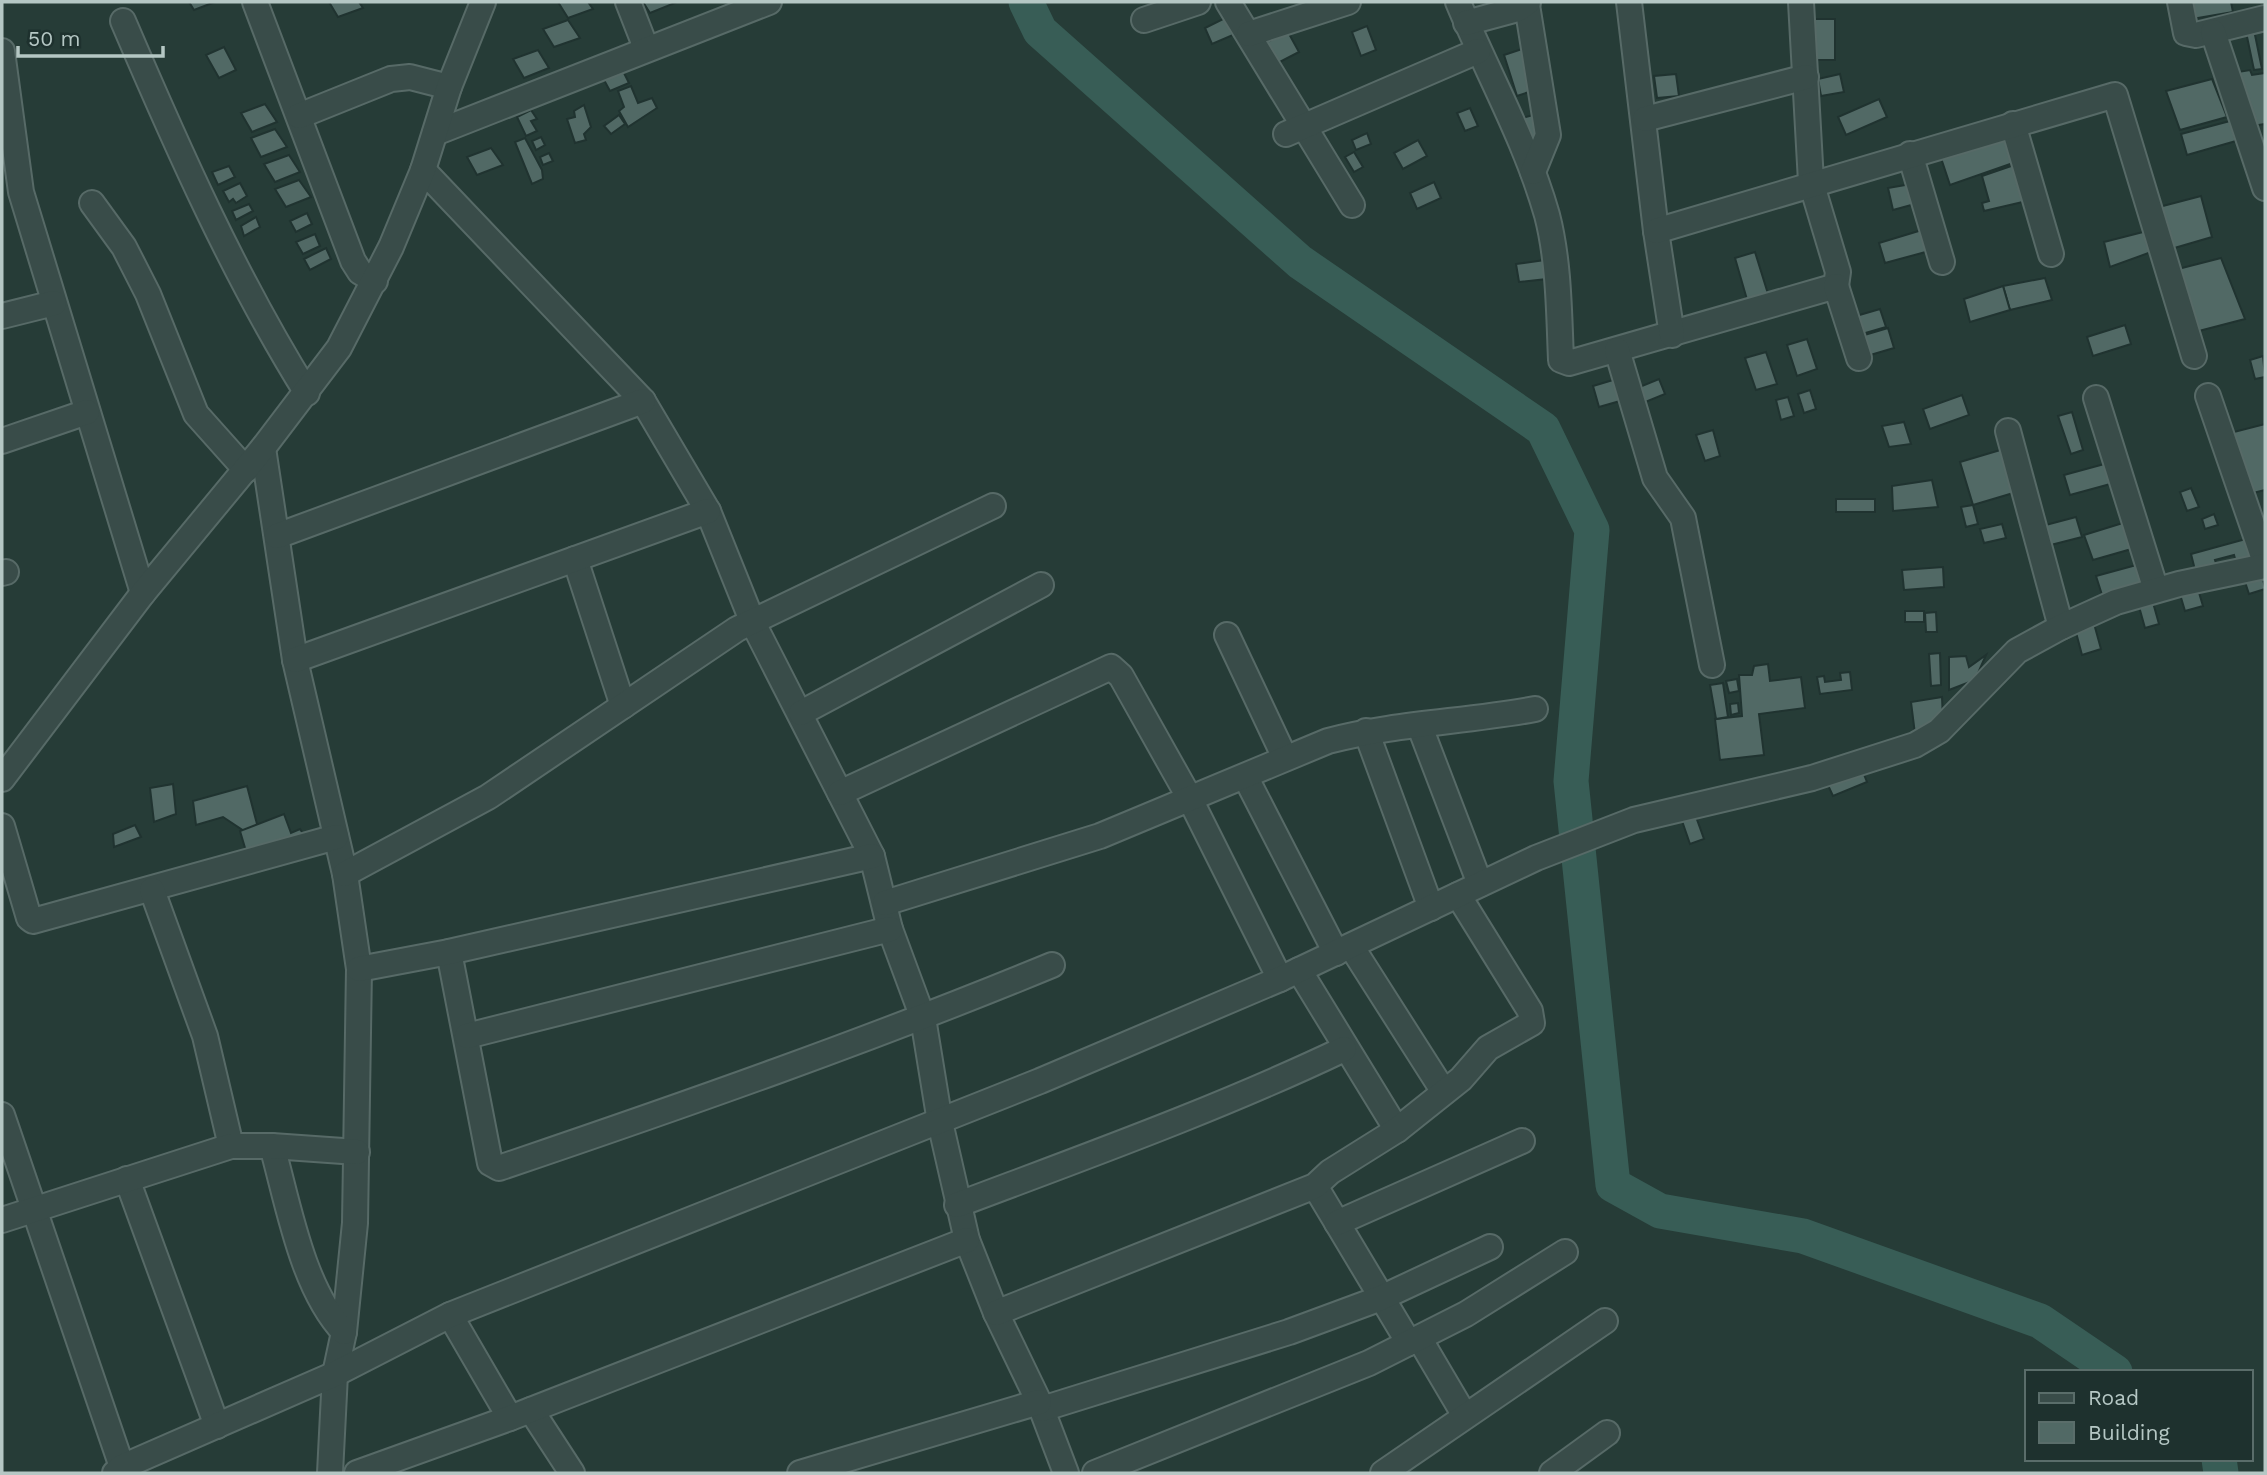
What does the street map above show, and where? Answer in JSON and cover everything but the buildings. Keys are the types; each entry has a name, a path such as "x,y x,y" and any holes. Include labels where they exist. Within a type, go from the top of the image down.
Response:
{"street":[{"path":"2,779 143,593 263,449 339,348 375,281 424,170 449,87 482,2"},
{"path":"628,2 646,48"},
{"path":"435,133 743,6 769,2"},
{"path":"1144,20 1198,2"},
{"path":"1228,2 1249,34 1295,130 1352,205"},
{"path":"1249,34 1348,2"},
{"path":"1801,2 1811,182 1838,272 1836,286 1859,358"},
{"path":"2180,2 2186,33 2196,36 2265,18"},
{"path":"1636,3 1656,231 1672,335"},
{"path":"263,4 299,116 353,261 360,272 375,281"},
{"path":"1534,172 1548,135 1527,4 1462,13 1534,172 1548,219 1559,304 1561,360 1569,363 1836,286"},
{"path":"123,21 170,131 272,336 307,393"},
{"path":"2213,32 2256,131 2265,188"},
{"path":"2,51 11,196 54,303 143,593"},
{"path":"1295,130 1478,51"},
{"path":"299,116 391,79 410,76 449,87"},
{"path":"1645,119 1806,77"},
{"path":"1656,231 1811,182 2115,95 2194,356"},
{"path":"2013,124 2050,254"},
{"path":"1910,153 1942,262"},
{"path":"424,170 643,401 708,511 753,623 872,856 890,929 923,1018 940,1122 967,1240 996,1313 1041,1405 1066,1473"},
{"path":"92,203 124,247 148,295 196,414 246,470"},
{"path":"2,316 54,303"},
{"path":"1617,350 1655,478 1683,518 1712,665"},
{"path":"2,1115 119,1470 335,1374 450,1315 940,1122 1289,975 1536,858 1634,820 1812,778 1915,745 1939,731 2017,651 2061,626 2116,602 2265,564 2208,396"},
{"path":"2096,398 2156,590"},
{"path":"277,536 643,401"},
{"path":"2,442 87,412"},
{"path":"2008,430 2061,626"},
{"path":"263,449 295,660 345,874 359,969 355,1223 344,1332 335,1374 330,1473"},
{"path":"345,874 488,797 737,629 993,506"},
{"path":"295,660 708,511"},
{"path":"575,559 623,706"},
{"path":"801,713 1041,585"},
{"path":"1227,635 1284,758"},
{"path":"840,793 1111,667 1121,676 1289,975 1344,1049 1397,1130"},
{"path":"885,903 1100,836 1189,797 1246,778 1284,758 1366,731 1420,727 1535,709"},
{"path":"1420,727 1480,884"},
{"path":"1366,731 1431,908"},
{"path":"1246,778 1343,949 1444,1092"},
{"path":"2,826 29,918 33,921 336,837"},
{"path":"359,969 449,952 872,856"},
{"path":"152,890 205,1036 231,1146"},
{"path":"996,1313 1315,1186 1330,1172 1397,1130 1461,1079 1488,1048 1532,1023 1534,1017 1458,895"},
{"path":"467,1036 890,929"},
{"path":"449,952 490,1163 499,1168 697,1101 923,1018 1052,965"},
{"path":"957,1205 1164,1128 1279,1080 1344,1049"},
{"path":"1337,1223 1522,1141"},
{"path":"2,1220 231,1146 358,1152"},
{"path":"272,1146 301,1248 318,1292 333,1320 344,1332"},
{"path":"127,1179 217,1426"},
{"path":"1315,1186 1381,1298 1465,1416"},
{"path":"357,1473 521,1414 967,1240"},
{"path":"800,1473 1207,1359 1381,1298 1490,1247"},
{"path":"1095,1473 1369,1363 1465,1314 1565,1252"},
{"path":"450,1315 521,1414 569,1472"},
{"path":"1383,1473 1605,1321"},
{"path":"1552,1473 1607,1433"}],"waterway":[{"path":"1026,2 1040,31 1300,262 1543,429 1592,530 1571,781 1613,1185 1660,1211 1803,1236 2040,1321 2112,1370"},
{"path":"2219,1461 2221,1473"}]}
